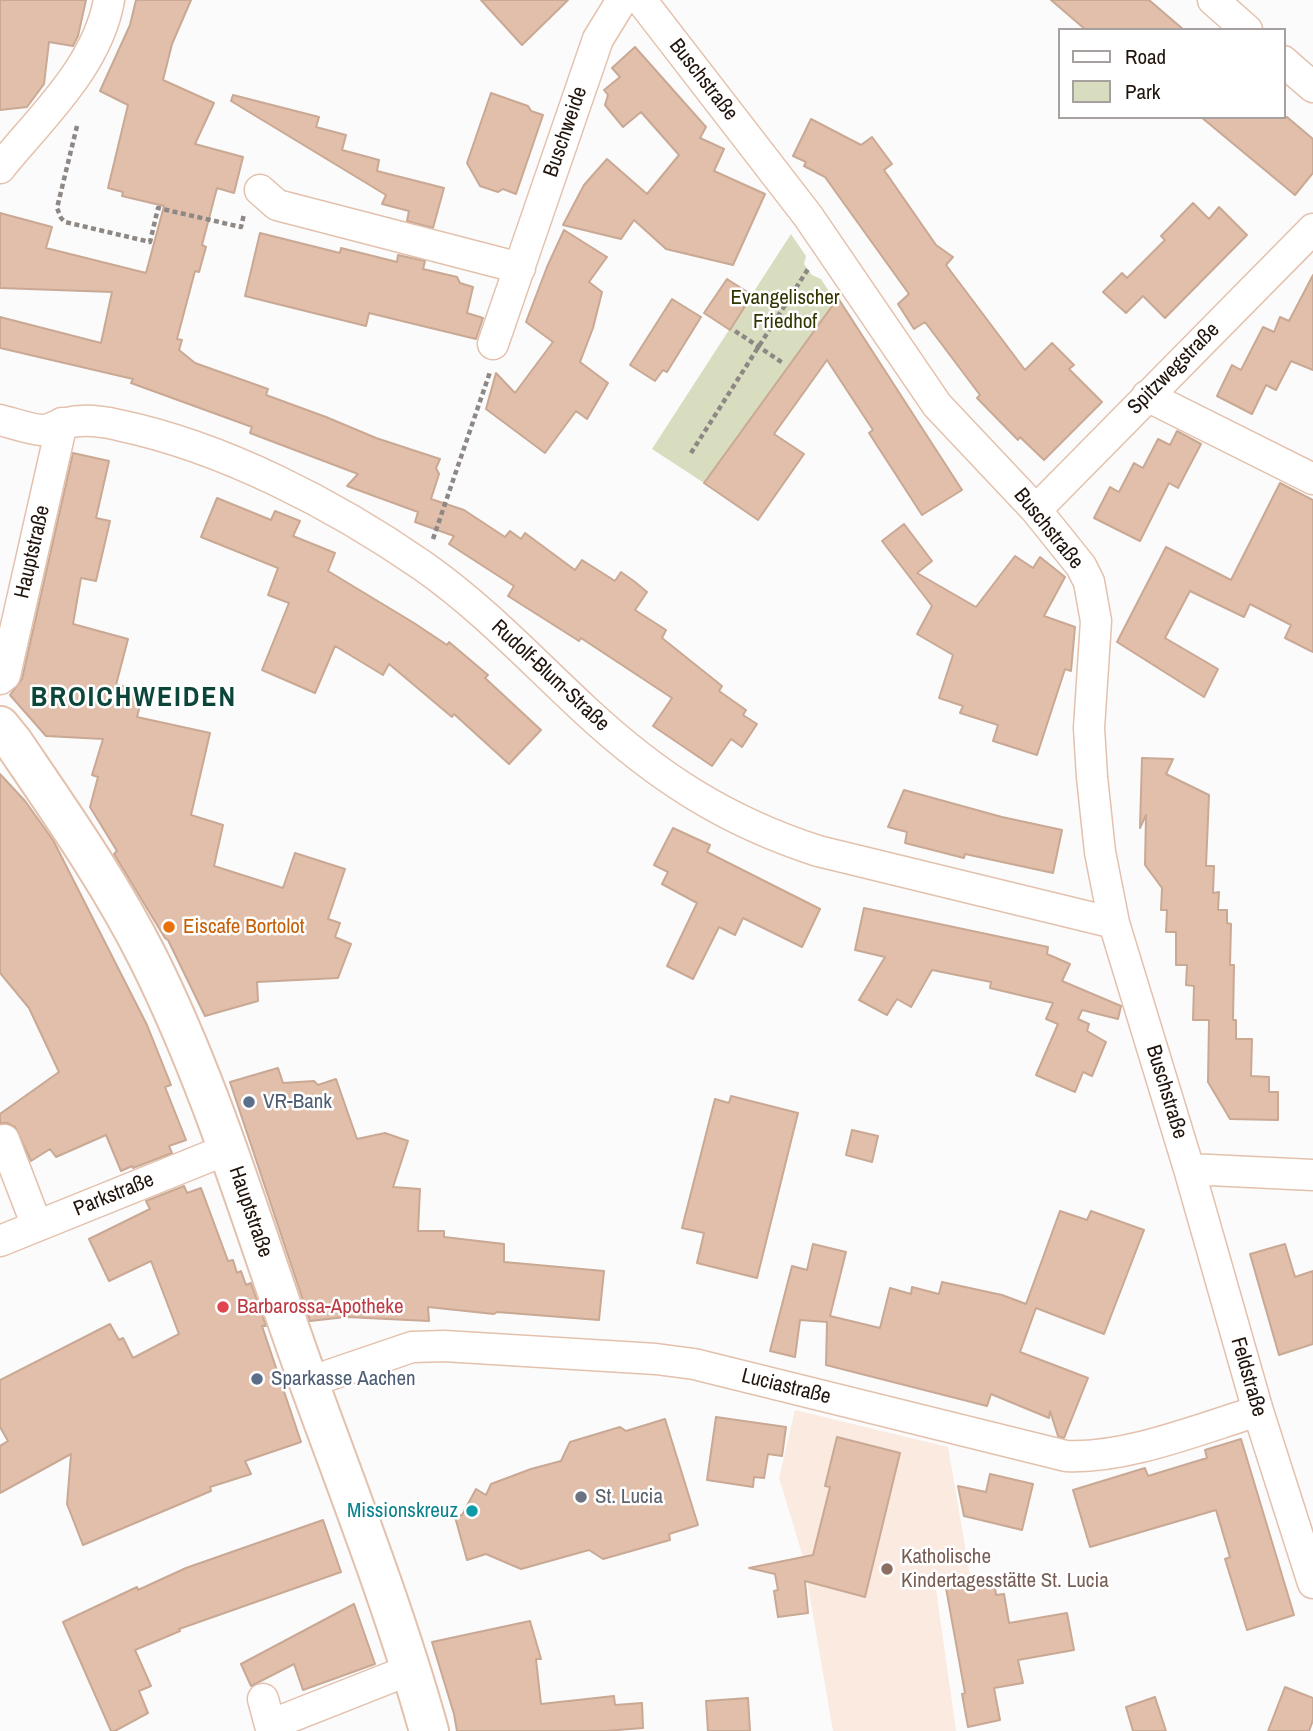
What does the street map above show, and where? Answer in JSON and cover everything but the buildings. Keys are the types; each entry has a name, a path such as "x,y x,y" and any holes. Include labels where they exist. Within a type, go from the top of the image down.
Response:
{"main road":[{"name":"Hauptstraße","path":"0,726 113,891 149,960 228,1149 309,1382 390,1602 429,1731"}],"street":[{"path":"0,168 62,92 95,45 105,23 109,0"},
{"name":"Buschweide","path":"494,344 598,39 622,0"},
{"name":"Buschstraße","path":"641,0 827,243 937,405 1036,510 1081,566 1089,582 1097,621 1090,717 1091,777 1100,852 1114,923 1189,1169"},
{"path":"1213,0 1245,28"},
{"path":"1285,63 1313,87"},
{"path":"260,190 277,205 520,268"},
{"name":"Spitzwegstraße","path":"1036,510 1313,229"},
{"path":"1147,396 1313,478"},
{"name":"Rudolf-Blum-Straße","path":"0,420 44,430 77,420 119,425 175,439 210,452 306,496 423,566 496,625 620,741 676,784 745,823 818,851 1114,923"},
{"name":"Hauptstraße","path":"0,679 5,675 62,423"},
{"path":"4,1140 37,1226"},
{"name":"Parkstraße","path":"0,1241 228,1149"},
{"path":"1189,1169 1313,1175"},
{"name":"Feldstraße","path":"1189,1169 1258,1411 1313,1583"},
{"name":"Luciastraße","path":"309,1382 412,1347 444,1346 656,1359 694,1364 1066,1456 1090,1457 1116,1454 1258,1411"},
{"path":"263,1699 270,1725 412,1669"}],"path":[{"path":"62,92 80,116 57,208 65,222 150,242 158,208 241,227 243,216 260,190"},
{"path":"691,453 827,243"},
{"path":"736,331 783,363"},
{"path":"423,566 492,366 494,344"}],"shaded area":[{"name":"Katholische Kindertagesstätte St. Lucia","path":"795,1410 948,1447 971,1581 936,1589 956,1731 833,1731 803,1557 779,1478"}],"green space":[{"name":"Evangelischer Friedhof","path":"791,234 806,256 804,264 812,275 821,279 836,302 704,483 652,449"}],"place":[{"name":"Eiscafe Bortolot","path":"169,927"},
{"name":"VR-Bank","path":"249,1102"},
{"name":"Barbarossa-Apotheke","path":"223,1307"},
{"name":"Sparkasse Aachen","path":"257,1379"},
{"name":"St. Lucia","path":"581,1497"},
{"name":"Missionskreuz","path":"472,1511"},
{"name":"Katholische Kindertagesstätte St. Lucia","path":"887,1569"}],"district":[{"name":"BROICHWEIDEN","path":"134,698"}]}
